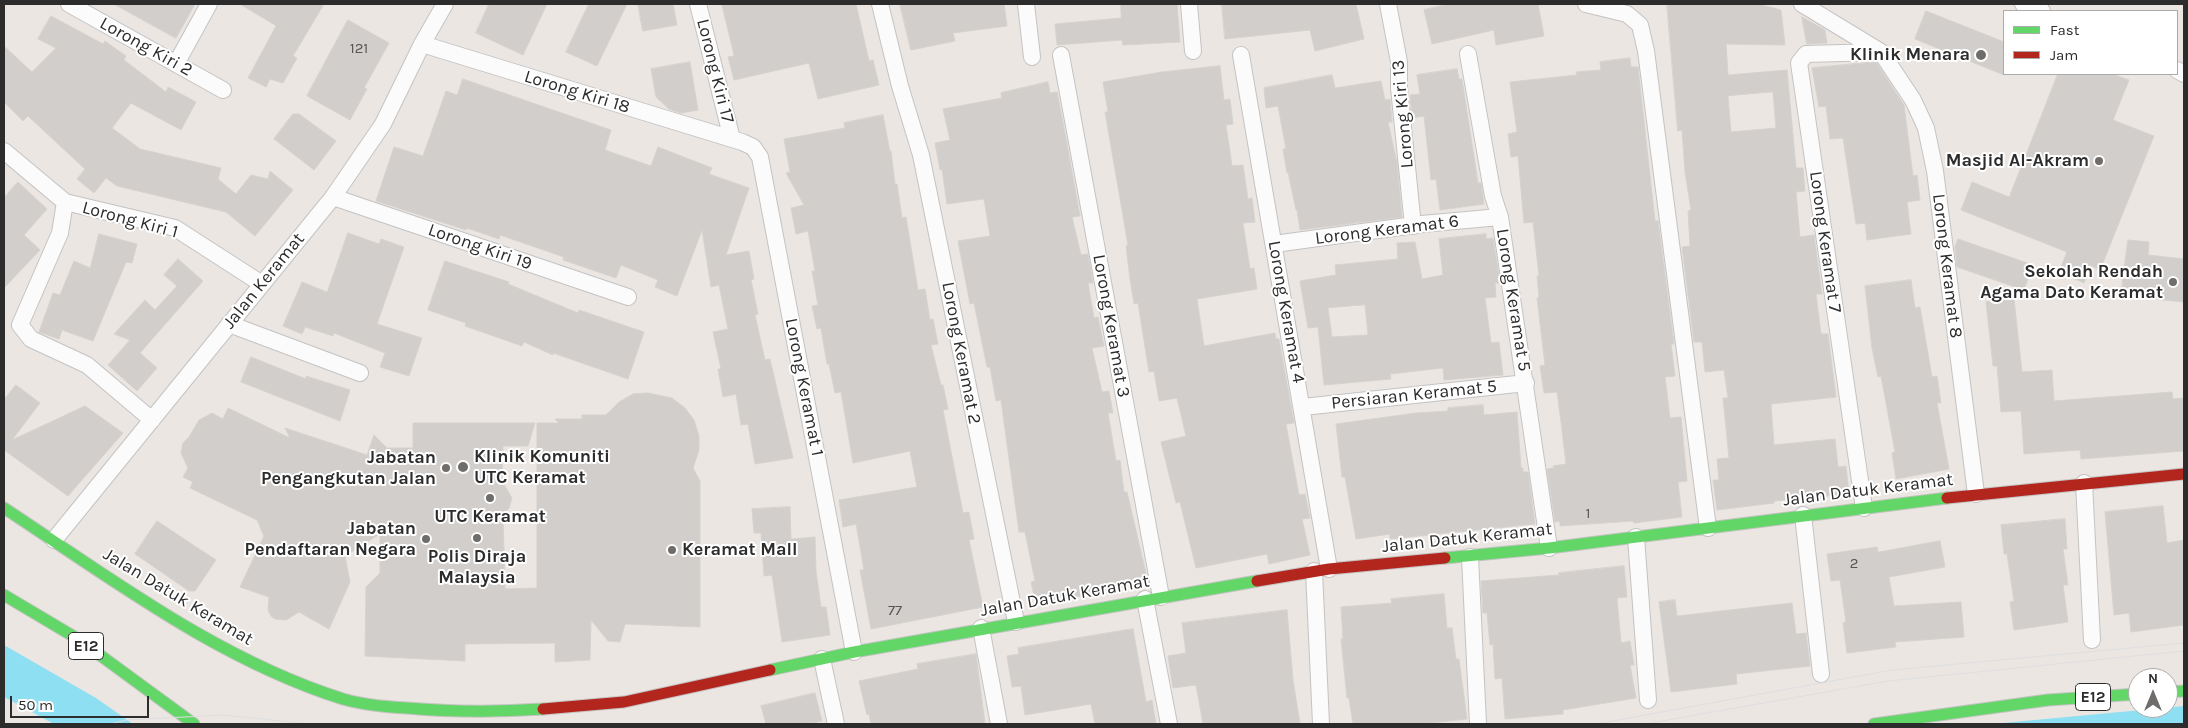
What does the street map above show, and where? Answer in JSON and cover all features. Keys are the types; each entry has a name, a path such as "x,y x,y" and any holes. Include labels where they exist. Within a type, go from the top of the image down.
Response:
{"main road":[{"name":"Jalan Datuk Keramat","path":"4,508 159,610 211,641 270,671 344,699 376,706 427,710 502,712 624,702 854,652 981,628 1321,570 1470,557 1976,494 2184,474"},
{"name":"E12","path":"4,595 36,611 194,724"},
{"name":"E12","path":"1874,724 2048,700 2128,695"}],"street":[{"name":"Lorong Kiri 2","path":"69,4 222,90"},
{"path":"176,64 209,4"},
{"name":"Jalan Keramat","path":"54,540 333,197 383,124 422,44 445,4"},
{"name":"Lorong Kiri 17","path":"698,4 732,139"},
{"name":"Lorong Keramat 2","path":"880,4 900,86 921,155 1016,622"},
{"path":"1026,4 1032,57"},
{"path":"1188,4 1193,51"},
{"name":"Lorong Kiri 13","path":"1388,4 1400,62 1399,88 1413,226"},
{"path":"1586,4 1627,14 1640,25 1646,51 1708,528"},
{"name":"Lorong Keramat 8","path":"1802,4 1881,52 1913,100 1928,137 1935,171 1976,494"},
{"path":"2023,4 2039,10"},
{"name":"Lorong Kiri 18","path":"422,44 732,139"},
{"name":"Lorong Keramat 7","path":"1864,508 1799,64 1806,54 1881,52"},
{"name":"Lorong Keramat 5","path":"1468,54 1493,196 1500,217 1549,548"},
{"name":"Lorong Keramat 4","path":"1241,55 1303,407 1321,570 1321,724"},
{"name":"Lorong Keramat 3","path":"1061,56 1152,598 1169,724"},
{"name":"Lorong Keramat 1","path":"732,139 753,147 760,157 854,652"},
{"name":"Lorong Kiri 1","path":"4,151 65,202 175,228 262,284"},
{"name":"Lorong Kiri 19","path":"333,197 628,297"},
{"path":"65,202 60,233 20,325 31,339 87,364 152,420"},
{"name":"Lorong Keramat 6","path":"1274,244 1500,217"},
{"path":"229,324 360,373"},
{"name":"Persiaran Keramat 5","path":"1303,407 1526,383"},
{"path":"2084,483 2092,640"},
{"path":"1803,515 1820,674"},
{"path":"1636,537 1648,700"},
{"path":"1470,557 1478,724"},
{"path":"981,628 999,724"},
{"path":"822,660 836,724"}],"water":[{"path":"4,645 96,698 133,724 54,724 4,697"},
{"path":"2184,706 2184,724 1992,724 2128,711 2128,718 2178,718 2178,707"}],"building":[{"path":"114,4 195,4 176,38"},
{"path":"240,4 324,4 293,56 297,58 283,83 270,79 266,87 248,78 276,26"},
{"path":"489,4 547,4 523,55 476,33"},
{"path":"589,4 627,4 597,66 566,52"},
{"path":"638,4 673,4 677,25 643,31"},
{"path":"722,4 856,4 869,61 873,60 879,85 818,99 809,63 734,80 728,57 734,56"},
{"path":"900,4 1004,4 1007,26 953,33 955,41 911,50"},
{"path":"1121,4 1177,4 1180,42 1123,45 1122,40 1057,45 1055,24 1121,18"},
{"path":"1222,4 1356,4 1364,39 1315,51 1310,30 1225,39"},
{"path":"1449,4 1538,4 1544,36 1496,45 1494,30 1432,44 1424,10"},
{"path":"1667,4 1758,4 1781,10 1785,45 1726,44 1728,75 1787,70 1796,168 1803,168 1805,191 1796,192 1800,237 1814,235 1822,294 1816,294 1821,334 1828,334 1836,397 1771,404 1774,445 1835,439 1838,467 1846,466 1849,494 1774,501 1774,503 1717,510 1713,480 1719,480 1717,459 1729,458 1723,398 1728,398 1724,370 1705,372 1702,342 1694,342 1682,247 1690,246 1688,211 1691,210 1685,172 1682,130 1678,131","holes":["1773,92 1776,128 1731,132 1728,96"]},
{"path":"1926,11 2003,42 2003,75 1915,39"},
{"path":"51,16 103,44 105,41 126,56 124,60 166,92 168,87 196,102 181,130 131,103 112,128 140,149 221,168 218,179 236,194 251,175 268,179 270,171 293,190 255,236 226,212 117,186 106,178 94,193 77,179 85,169 28,116 23,121 4,102 4,46 32,72 56,48 38,39"},
{"path":"1802,17 1825,30 1827,43 1807,44"},
{"path":"348,20 389,43 364,88 367,89 350,120 307,96"},
{"path":"1630,58 1631,67 1638,67 1655,221 1658,221 1674,344 1671,344 1675,376 1665,377 1670,418 1681,417 1687,481 1678,482 1682,517 1634,523 1633,521 1560,526 1560,521 1555,522 1547,469 1566,464 1557,392 1544,393 1540,366 1545,365 1537,298 1539,297 1537,276 1539,276 1533,222 1524,223 1518,156 1511,157 1508,134 1517,132 1510,82 1577,75 1576,72 1601,70 1600,62"},
{"path":"690,62 698,110 681,113 669,109 656,97 651,69"},
{"path":"1876,62 1904,105 1913,176 1917,175 1920,200 1907,202 1911,234 1867,240 1865,223 1856,224 1843,138 1830,139 1826,106 1819,107 1812,68"},
{"path":"1220,66 1224,100 1230,99 1233,124 1226,125 1232,166 1243,165 1248,199 1252,198 1255,222 1243,223 1250,269 1254,268 1257,289 1197,299 1204,346 1275,333 1276,339 1279,339 1294,423 1286,424 1299,495 1305,494 1310,518 1302,519 1310,555 1269,564 1267,554 1196,568 1180,502 1176,503 1161,442 1186,436 1177,398 1159,401 1154,371 1149,372 1138,303 1134,304 1130,279 1126,246 1128,245 1105,112 1108,112 1103,82 1162,72"},
{"path":"1457,69 1459,79 1462,79 1478,183 1481,183 1484,204 1440,210 1436,179 1431,180 1424,116 1412,118 1410,95 1420,94 1417,75"},
{"path":"1332,75 1335,88 1381,81 1385,100 1390,99 1392,122 1388,122 1397,163 1402,217 1300,230 1297,210 1287,173 1283,149 1286,149 1278,106 1266,108 1264,88"},
{"name":"Masjid Al-Akram","path":"2058,75 2115,75 2129,80 2113,120 2154,136 2100,270 2091,266 2084,283 2059,272 2067,252 1961,210 1972,182 2009,197"},
{"path":"463,79 611,130 605,150 651,166 658,147 712,168 709,174 749,188 726,255 749,251 754,279 751,280 758,314 755,315 765,360 770,359 793,458 755,464 748,424 741,425 736,394 723,397 718,369 721,369 713,332 728,329 719,285 711,287 702,230 677,296 655,287 658,280 621,265 616,278 563,260 564,257 500,235 499,239 467,228 466,230 376,201 394,147 423,156 446,91 457,95"},
{"path":"1048,82 1050,93 1057,92 1080,216 1072,217 1081,255 1088,254 1093,283 1088,283 1094,318 1098,317 1104,346 1092,348 1102,392 1109,391 1113,413 1108,413 1116,461 1120,460 1124,492 1127,492 1148,582 1036,605 1031,582 1035,581 1025,532 1019,532 1001,400 996,401 990,367 987,367 974,303 970,304 958,241 990,236 984,199 947,204 942,169 940,170 935,143 950,140 943,109 1002,98 1001,93"},
{"path":"293,114 299,114 336,141 314,170 274,139"},
{"path":"883,115 902,218 906,217 918,290 925,289 930,320 933,319 938,344 931,345 948,409 943,410 963,513 969,512 974,539 969,540 983,607 871,629 860,570 864,570 856,524 843,527 839,500 917,487 910,451 853,463 841,392 835,393 829,364 827,364 821,328 817,329 812,306 818,305 812,271 815,271 808,231 796,234 791,208 804,205 786,173 790,172 784,139 845,128 844,123"},
{"path":"18,182 47,209 24,235 40,250 4,288 4,198"},
{"path":"348,233 379,244 381,239 404,247 377,324 422,338 409,376 380,367 385,353 334,333 333,336 305,327 302,334 283,326 302,282 327,292"},
{"path":"99,234 137,244 132,263 126,262 93,341 62,330 59,339 39,332 53,293 60,295 74,261 90,268"},
{"path":"1486,234 1486,239 1493,238 1500,283 1495,283 1496,297 1485,298 1491,343 1499,342 1503,375 1444,380 1443,368 1390,374 1391,379 1324,385 1318,327 1308,328 1300,281 1336,275 1335,265 1398,259 1397,243 1415,242 1422,279 1443,275 1439,239","holes":["1365,305 1368,335 1332,337 1328,308"]},
{"path":"1958,239 2033,265 2024,290 1957,267 1955,247"},
{"path":"2128,240 2149,242 2148,255 2184,259 2184,302 2132,297 2133,289 2122,288"},
{"path":"178,259 203,281 140,353 157,368 137,391 108,365 130,340 114,334 145,300 155,310 177,286 164,275"},
{"path":"445,261 509,282 508,284 578,313 579,310 644,332 628,379 553,353 553,355 524,342 522,346 465,326 466,323 428,310"},
{"path":"1911,280 1915,308 1920,307 1932,377 1937,376 1941,403 1937,403 1949,469 1896,479 1892,453 1895,452 1881,376 1878,377 1872,348 1865,286"},
{"path":"2014,299 2022,372 2052,370 2054,401 2172,392 2173,399 2184,398 2184,451 2081,459 2080,450 2024,454 2021,411 2001,412 1997,366 1993,366 1986,302"},
{"path":"251,357 306,379 306,376 350,390 340,421 241,382"},
{"path":"16,385 40,403 12,440 85,406 123,433 68,496 4,450 4,400"},
{"path":"648,393 672,398 685,408 694,420 699,436 699,450 693,468 700,481 700,627 625,624 620,642 608,641 591,620 590,660 555,662 555,643 465,644 465,661 365,656 366,587 380,573 380,534 345,556 350,582 329,629 299,612 286,620 275,619 268,610 269,597 240,587 264,536 257,520 190,488 193,482 183,477 188,468 181,453 183,443 199,420 212,413 223,419 228,408 290,438 285,428 367,455 374,435 387,448 413,448 413,423 535,423 528,446 503,446 502,481 512,498 509,508 503,515 505,589 537,588 537,423 559,423 555,419 582,419 582,415 606,415 619,402 633,394"},
{"path":"1483,405 1484,415 1517,412 1521,468 1523,468 1523,472 1528,472 1535,524 1390,539 1390,534 1356,539 1345,477 1342,477 1336,424 1416,413 1448,411 1448,408"},
{"path":"2163,506 2167,543 2184,540 2184,625 2131,632 2129,613 2114,615 2105,512"},
{"path":"790,507 791,539 815,537 816,571 821,607 826,607 830,635 782,642 772,575 764,576 761,533 754,533 752,509"},
{"path":"2065,519 2067,549 2063,549 2068,585 2063,585 2068,622 2014,630 2010,602 2014,601 2007,554 2004,554 2001,525"},
{"path":"157,521 216,560 195,591 189,591 135,554"},
{"path":"1940,541 1945,567 1889,577 1894,606 1961,602 1964,637 1895,642 1896,647 1847,653 1843,623 1846,622 1840,580 1831,581 1827,554 1877,547 1878,552"},
{"path":"1624,566 1627,597 1617,598 1621,643 1630,641 1634,665 1630,665 1636,698 1563,710 1563,714 1505,719 1502,678 1495,679 1493,644 1490,645 1487,613 1483,613 1481,581 1559,575 1559,573"},
{"path":"1444,594 1447,628 1452,628 1456,659 1459,659 1467,719 1422,724 1353,724 1349,698 1347,698 1341,639 1343,639 1341,607 1392,603 1391,599"},
{"path":"1675,600 1677,616 1792,603 1796,634 1806,633 1810,666 1736,674 1737,684 1671,692 1659,602"},
{"path":"1287,610 1293,680 1300,724 1203,724 1196,685 1173,688 1168,656 1186,653 1182,623"},
{"path":"1133,629 1146,702 1152,700 1156,724 1095,724 1091,704 1025,715 1021,686 1012,687 1007,656 1019,654 1018,648"},
{"path":"976,654 985,724 871,724 859,681 918,669 917,664"},
{"path":"815,693 822,721 808,724 766,724 761,706"}],"tram line":[{"path":"1596,724 1892,670 2184,643"},
{"path":"1645,724 1888,681 2184,651"},
{"path":"110,724 126,720 223,715 310,724"}],"traffic: fast":[{"path":"1445,558 1549,548 1947,498"},
{"path":"4,508 168,616 253,663 297,683 343,699 383,706 458,711 543,709"},
{"path":"770,670 854,652 1257,581"},
{"path":"4,595 78,639 194,724"},
{"path":"2178,691 2184,691"},
{"path":"1874,724 2048,700 2128,695"}],"traffic: jam":[{"path":"1947,498 2184,474"},
{"path":"1257,581 1329,569 1445,558"},
{"path":"543,709 624,702 770,670"}],"place":[{"name":"Klinik Menara","path":"1981,55"},
{"name":"Masjid Al-Akram","path":"2099,161"},
{"name":"Sekolah Rendah Agama Dato Keramat","path":"2173,282"},
{"name":"Klinik Komuniti UTC Keramat","path":"463,467"},
{"name":"Jabatan Pengangkutan Jalan","path":"446,468"},
{"name":"UTC Keramat","path":"490,498"},
{"name":"Polis Diraja Malaysia","path":"477,538"},
{"name":"Jabatan Pendaftaran Negara","path":"426,539"},
{"name":"Keramat Mall","path":"672,550"}]}
